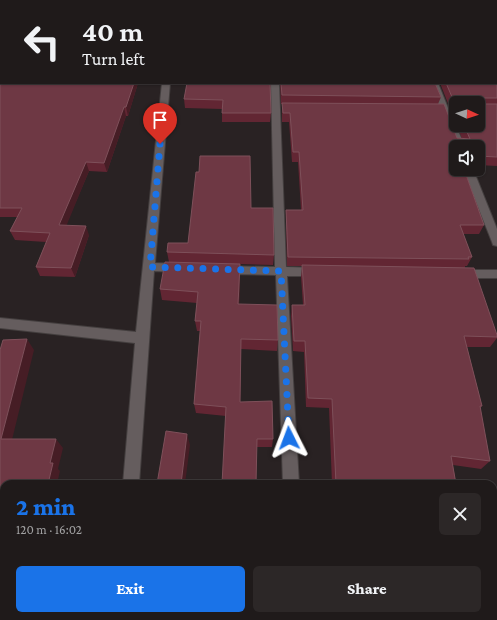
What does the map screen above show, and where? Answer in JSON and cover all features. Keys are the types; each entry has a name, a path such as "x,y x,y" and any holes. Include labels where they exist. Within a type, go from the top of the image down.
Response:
{"street":[{"path":"131,480 142,338 150,267 166,84"},
{"path":"275,84 279,107 281,271 292,480"},
{"path":"434,84 457,140"},
{"path":"422,110 449,110"},
{"path":"471,176 497,242"},
{"path":"150,267 188,268"},
{"path":"211,269 327,272"},
{"path":"451,274 497,274"},
{"path":"0,323 142,338"}],"building":[{"path":"0,84 134,84 104,163 86,162 59,225 86,226 71,268 36,267 50,233 10,231 22,208 0,208"},
{"path":"187,84 270,84 271,113 222,113 223,100 184,99"},
{"path":"281,84 435,84 441,97 282,95"},
{"path":"446,84 497,84 497,98 485,98 485,96 452,96"},
{"path":"282,103 444,104 449,117 449,132 455,132 457,138 470,139 467,132 485,132 485,104 497,104 497,157 485,156 485,140 449,140 449,176 466,176 484,225 460,225 472,257 468,257 469,259 288,257 286,210 303,210 299,152 293,152 290,113 283,113"},
{"path":"200,156 250,156 251,208 273,208 274,255 167,252 168,243 188,243 196,172 199,172"},
{"path":"165,262 240,264 238,304 277,305 278,340 241,339 240,402 272,401 273,439 257,439 256,480 222,480 226,407 194,404 201,321 195,321 198,292 160,289"},
{"path":"302,265 474,268 497,335 497,337 464,336 482,406 480,406 490,461 451,456 455,480 336,480 332,399 308,398 305,341 294,341 292,305 305,305"},
{"path":"27,339 1,439 56,439 50,463 53,463 49,480 0,480 0,350 3,340"},
{"path":"166,431 187,434 181,480 158,480"}],"route":[{"path":"160,144 150,267 281,271 289,438"}]}
